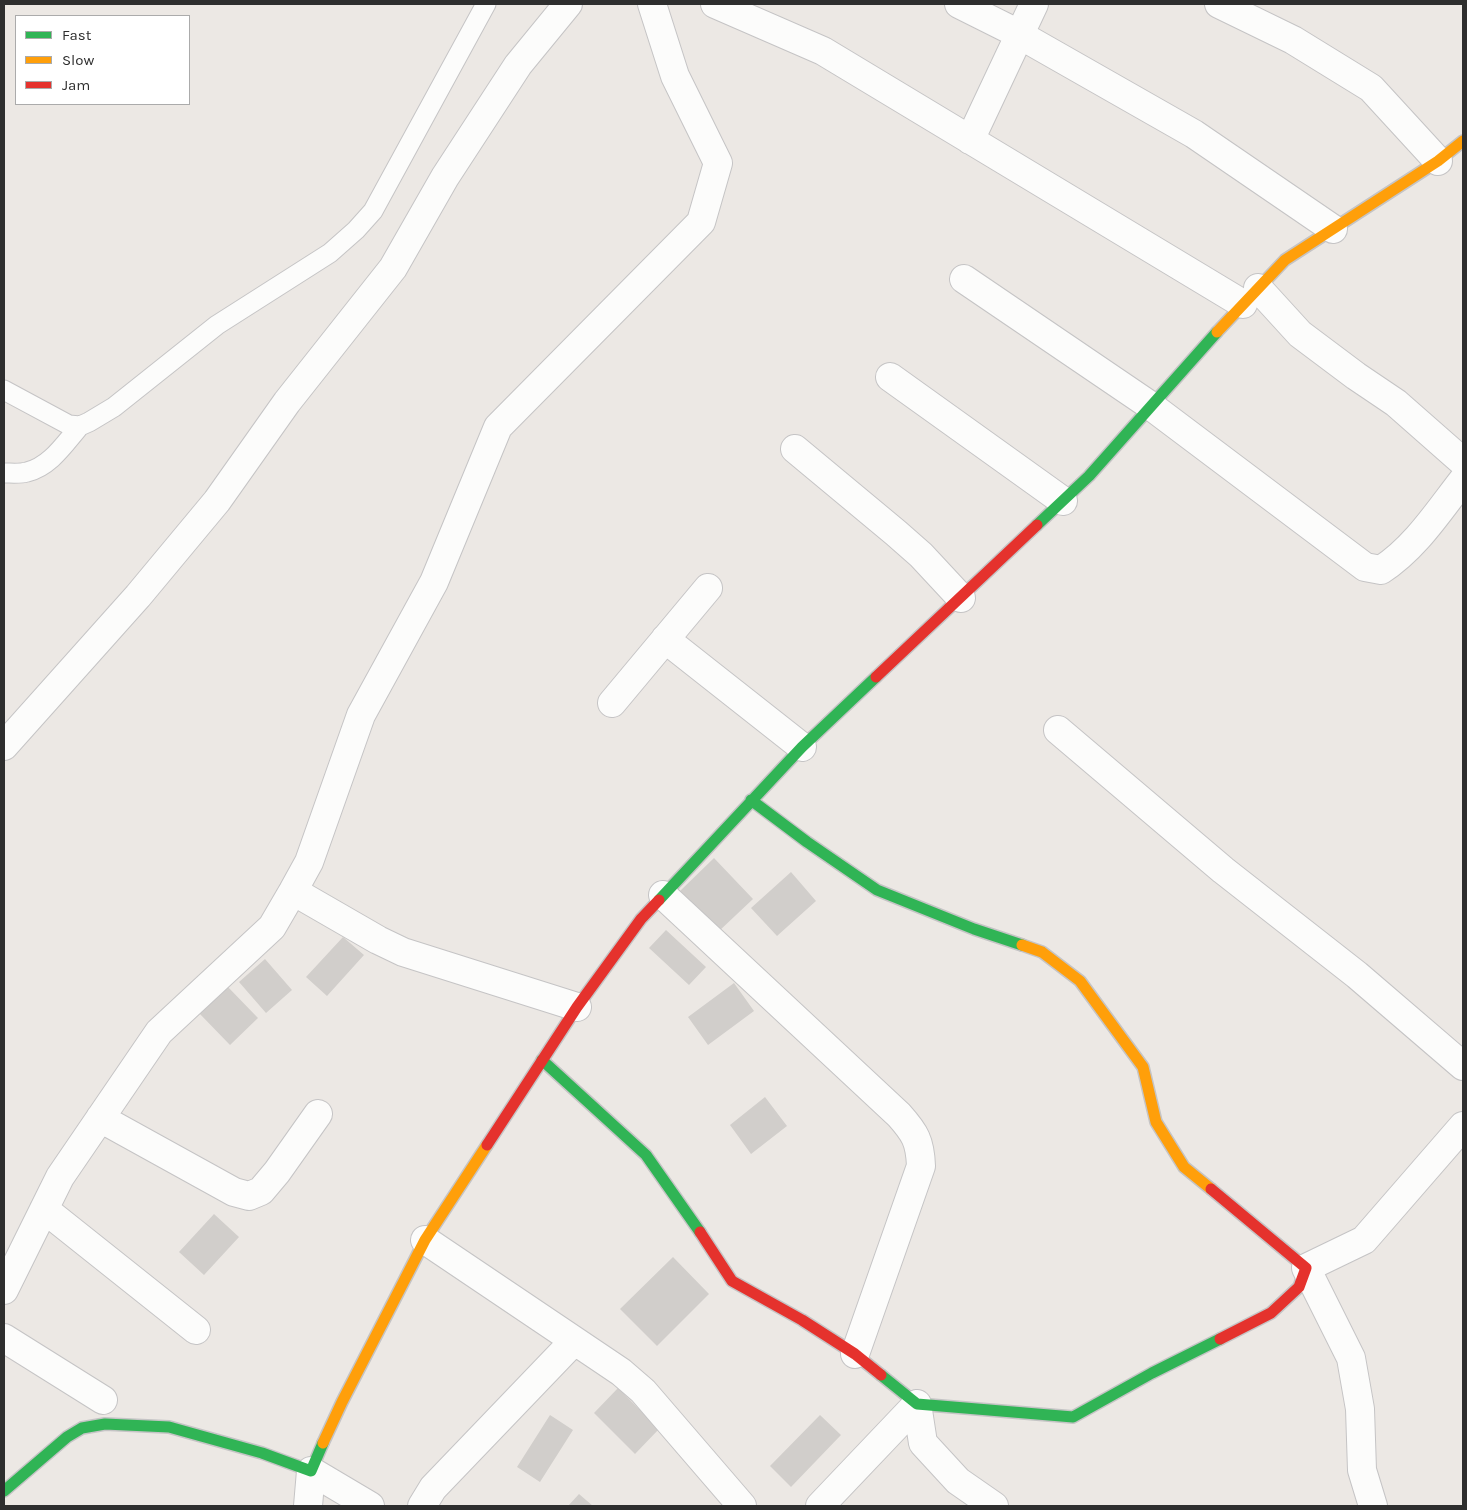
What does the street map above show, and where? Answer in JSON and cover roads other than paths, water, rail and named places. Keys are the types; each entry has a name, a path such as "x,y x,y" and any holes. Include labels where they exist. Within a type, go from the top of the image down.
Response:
{"street":[{"path":"4,746 138,596 217,500 287,402 393,268 445,178 518,65 568,4"},
{"path":"4,1290 60,1177 159,1032 272,927 293,891 309,862 361,715 434,582 498,427 701,222 718,163 676,76 652,4"},
{"path":"715,4 823,51 970,140 1250,296 1356,376 1396,403 1463,462"},
{"path":"959,4 1019,34 1194,134 1333,229"},
{"path":"970,140 1034,4"},
{"path":"1219,4 1293,40 1371,88 1438,161"},
{"path":"308,1506 311,1471 342,1402 425,1240 577,1007 641,919 802,747 1089,476 1250,296 1285,260 1438,161 1463,141"},
{"path":"964,279 1151,406 1365,567 1381,570 1396,560 1409,548 1463,480"},
{"path":"890,377 1062,501"},
{"path":"794,449 896,533 961,598"},
{"path":"612,703 708,588"},
{"path":"665,639 802,747"},
{"path":"1058,730 1222,870 1357,975 1463,1066"},
{"path":"751,800 807,842 877,890 974,929 1042,952 1080,981 1143,1067 1156,1122 1184,1167 1306,1268 1351,1358 1360,1408 1362,1470 1373,1506"},
{"path":"293,891 378,940 403,952 577,1007"},
{"path":"663,895 899,1116 912,1130 920,1148 921,1166 855,1354"},
{"path":"542,1060 646,1155 704,1237 732,1281 802,1320 855,1354 917,1404 1072,1417 1152,1373 1271,1313 1299,1287 1306,1268 1364,1240 1463,1126"},
{"path":"100,1118 234,1192 249,1196 261,1191 277,1172 318,1114"},
{"path":"44,1208 196,1330"},
{"path":"425,1240 621,1372 643,1391 742,1506"},
{"path":"4,1338 103,1400"},
{"path":"422,1506 433,1488 574,1340"},
{"path":"820,1506 917,1404"},
{"path":"917,1404 923,1443 958,1480 994,1506"},
{"path":"4,1491 67,1437 82,1428 105,1424 169,1428 262,1454 311,1471 370,1506"}],"lane":[{"path":"4,473 26,472 41,467 51,460 80,426 114,407 217,325 324,257 356,230 373,211 486,4"},
{"path":"4,390 62,422 80,426"}]}
